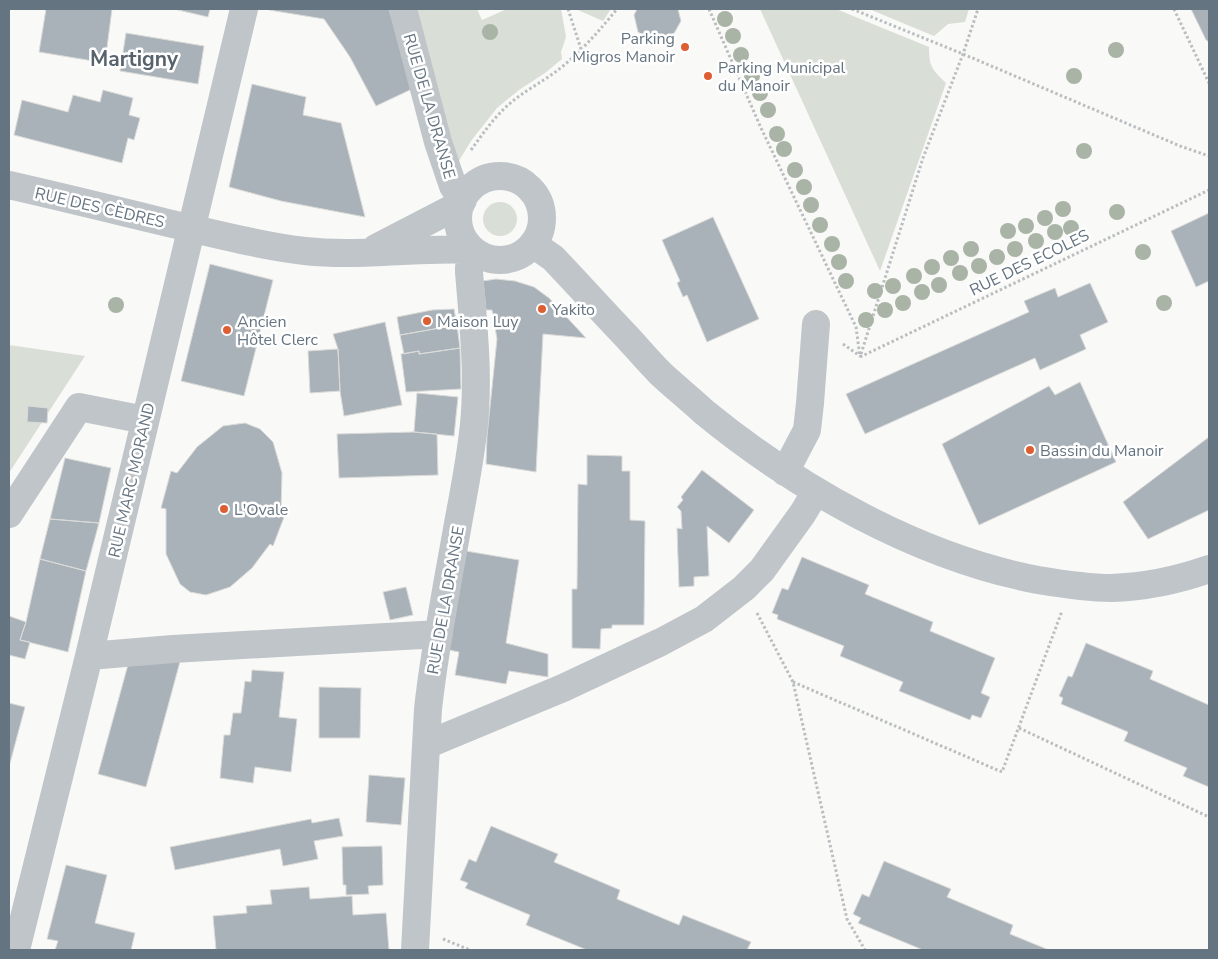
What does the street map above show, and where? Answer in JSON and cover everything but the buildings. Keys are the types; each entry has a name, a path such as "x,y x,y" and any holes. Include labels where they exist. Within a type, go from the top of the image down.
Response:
{"street":[{"name":"RUE MARC MORAND","path":"16,950 89,656 244,9"},
{"name":"RUE DE LA DRANSE","path":"403,9 438,142 453,186 462,202"},
{"path":"503,177 518,181 526,186 533,192 541,209 541,228 533,244 521,254 500,260 485,258 475,251 464,240 460,227 459,216 462,202 469,191 488,178 503,177"},
{"name":"RUE DES CÈDRES","path":"9,185 191,228 292,249 350,254 450,249 475,251"},
{"path":"368,252 462,202"},
{"path":"533,244 553,258 666,379 729,432 785,472 875,523 958,558 1029,578 1072,585 1111,588 1138,586 1209,570"},
{"name":"RUE DE LA DRANSE","path":"415,950 423,779 432,671 474,422 476,356 469,267 475,251"},
{"path":"785,472 807,430 816,324"},
{"path":"9,514 79,407 146,420"},
{"path":"426,745 564,688 661,642 704,619 744,588 762,570 803,513 816,491"},
{"path":"89,656 182,648 439,634"}],"path":[{"path":"568,9 582,50"},
{"path":"469,152 505,107 558,70 582,50 617,9"},
{"path":"709,9 761,128 856,327 860,357"},
{"path":"852,9 1180,146 1209,156"},
{"path":"860,357 923,158 963,54 978,9"},
{"path":"1174,9 1209,84"},
{"name":"RUE DES ECOLES","path":"860,357 1209,190"},
{"path":"794,682 1002,772 1072,585"},
{"path":"744,588 794,682 846,919 865,950"},
{"path":"1019,728 1209,817"}],"shaded area":[{"path":"415,9 477,9 482,20 507,9 561,9 566,37 561,52 562,59 497,108 471,141 457,164"},
{"path":"577,9 611,9 603,21"},
{"path":"760,9 836,9 929,47 932,67 946,83 880,271"},
{"path":"869,9 969,9 965,22 948,24 934,36"},
{"path":"500,202 512,207 517,219 512,231 500,236 488,231 483,219 488,207"},
{"path":"9,345 85,356 9,473"}],"place":[{"name":"Parking Migros Manoir","path":"685,47"},
{"name":"Parking Municipal du Manoir","path":"708,76"},
{"name":"Yakito","path":"542,309"},
{"name":"Maison Luy","path":"427,321"},
{"name":"Ancien Hôtel Clerc","path":"227,330"},
{"name":"Bassin du Manoir","path":"1030,450"},
{"name":"L'Ovale","path":"224,509"}],"district":[{"name":"Martigny","path":"134,59"}]}
